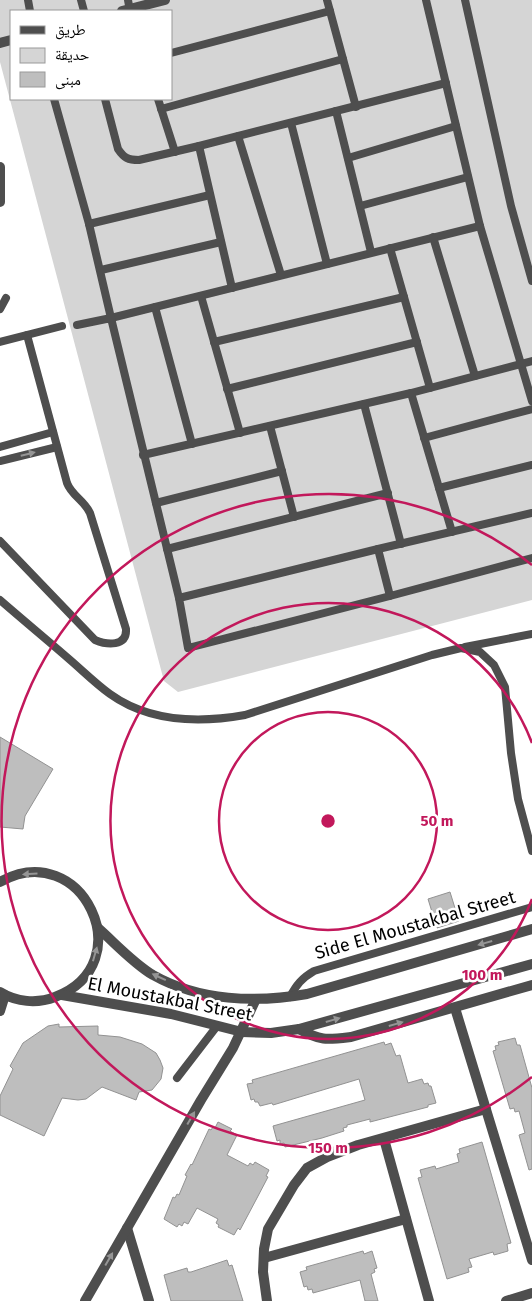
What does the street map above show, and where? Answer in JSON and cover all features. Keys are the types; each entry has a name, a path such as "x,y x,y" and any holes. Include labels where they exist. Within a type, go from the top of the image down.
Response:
{"street":[{"path":"127,8 165,0"},
{"path":"0,167 0,202"},
{"path":"0,1011 3,993 19,1000 34,1002 62,995 81,981 89,971 98,944 98,928 90,904 82,894 61,878 47,874 32,873 18,874 1,880"},
{"name":"El Moustakbal Street","path":"98,928 153,975 187,990 216,997 256,999 307,994 532,929"},
{"name":"El Moustakbal Street","path":"62,995 171,1014 242,1032 271,1033 299,1029 532,964"},
{"path":"299,1029 315,1038 326,1040 351,1037 532,985"},
{"path":"85,1301 242,1032 256,999"},
{"path":"454,1008 532,1260"},
{"path":"267,1301 264,1281 264,1258 268,1228 294,1185 307,1168 337,1152 486,1109"},
{"path":"384,1139 429,1301"},
{"path":"264,1258 406,1218"},
{"path":"127,1228 149,1301"},
{"path":"506,1301 532,1293"}],"lane":[{"path":"327,0 356,106"},
{"path":"426,0 480,226 532,401"},
{"path":"465,0 511,206 532,281"},
{"path":"172,53 330,11"},
{"path":"161,109 343,59"},
{"path":"105,100 118,149 123,156 131,160 139,160 446,83"},
{"path":"54,100 101,270 143,455 180,598 188,648 532,558"},
{"path":"158,100 175,152"},
{"path":"336,112 371,252"},
{"path":"291,123 327,264"},
{"path":"348,158 456,126"},
{"path":"238,136 281,275"},
{"path":"199,146 232,288"},
{"path":"360,206 468,177"},
{"path":"89,224 210,195"},
{"path":"77,325 480,226"},
{"path":"433,237 475,376"},
{"path":"101,270 221,242"},
{"path":"390,248 430,388"},
{"path":"201,296 240,433"},
{"path":"214,342 404,296"},
{"path":"0,309 6,298"},
{"path":"155,307 192,444"},
{"path":"0,342 62,326"},
{"path":"0,541 90,636 102,643 110,644 121,641 124,638 126,629 90,513 84,502 69,489 27,335"},
{"path":"227,389 417,342"},
{"path":"143,455 411,393 532,361"},
{"path":"411,393 452,532"},
{"path":"364,404 401,544"},
{"path":"424,438 532,409"},
{"path":"270,426 294,517"},
{"path":"0,446 53,432"},
{"path":"0,461 57,446"},
{"path":"439,488 532,465"},
{"path":"156,504 282,471"},
{"path":"167,549 388,494"},
{"path":"180,598 532,513"},
{"path":"378,550 390,596"},
{"path":"0,600 110,694 135,707 162,716 189,720 218,720 245,715 432,655 532,634"},
{"path":"461,648 480,652 494,665 505,687 518,799 532,851"},
{"name":"Side El Moustakbal Street","path":"290,997 296,985 314,971 532,907"},
{"path":"178,1078 217,1026"}],"green space":[{"path":"0,0 532,0 532,600 178,692 164,681 10,100 172,100 172,10 10,10 10,100 0,62"}],"building":[{"path":"0,737 53,769 25,816 23,829 0,827"},
{"path":"450,892 459,921 437,928 428,899"},
{"path":"59,1024 59,1027 98,1026 98,1035 120,1037 142,1044 156,1053 160,1060 163,1068 161,1079 152,1090 139,1092 136,1100 102,1087 86,1099 62,1098 44,1136 0,1115 0,1096 13,1069 10,1066 23,1043 48,1026"},
{"path":"515,1038 517,1045 520,1045 532,1088 532,1169 529,1170 519,1135 525,1133 519,1111 515,1112 514,1108 510,1109 493,1051 496,1050 495,1046 499,1045 498,1042"},
{"path":"384,1042 385,1045 391,1043 396,1056 400,1055 408,1083 422,1079 424,1084 428,1083 431,1086 436,1103 428,1105 428,1107 370,1122 370,1119 347,1125 347,1127 343,1128 344,1131 285,1147 284,1143 280,1144 280,1140 277,1141 273,1126 365,1100 359,1079 273,1105 272,1103 260,1106 254,1099 251,1100 247,1084 253,1083 252,1080"},
{"path":"218,1122 232,1129 230,1131 237,1135 227,1155 248,1166 250,1163 253,1165 255,1162 269,1170 266,1176 268,1177 240,1230 238,1228 234,1235 218,1227 219,1225 216,1223 218,1219 197,1208 188,1224 184,1222 182,1226 179,1224 177,1227 164,1219 173,1197 175,1198 177,1194 179,1195 187,1176 185,1175 192,1165 209,1129 215,1128"},
{"path":"482,1142 511,1243 507,1244 508,1251 494,1255 493,1252 469,1259 472,1267 468,1268 469,1272 447,1279 418,1178 422,1177 420,1170 435,1166 436,1169 459,1162 457,1154 460,1153 459,1149"},
{"path":"363,1251 364,1254 372,1251 377,1268 371,1274 378,1301 365,1301 360,1280 313,1293 312,1289 308,1290 307,1286 304,1287 300,1272 307,1270 306,1267"},
{"path":"227,1260 229,1266 232,1265 243,1301 171,1301 164,1275 187,1268 188,1272 191,1272"}]}
